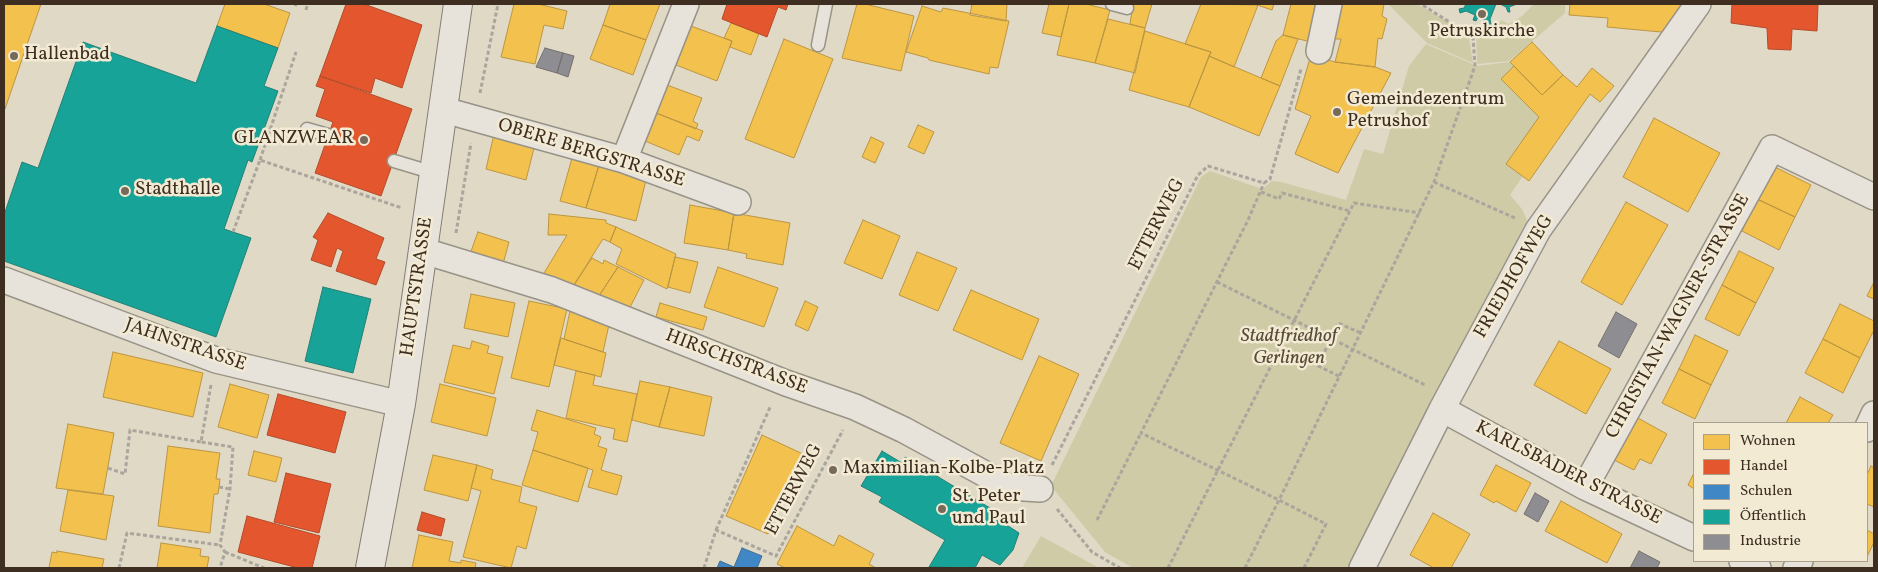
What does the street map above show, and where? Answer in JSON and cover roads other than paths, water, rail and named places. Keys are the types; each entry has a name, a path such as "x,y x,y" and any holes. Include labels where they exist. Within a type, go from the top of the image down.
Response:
{"main road":[{"name":"HAUPTSTRASSE","path":"370,568 401,404 458,4"},
{"path":"454,35 471,4"}],"street":[{"path":"624,160 686,4"},
{"path":"1319,51 1328,4"},
{"name":"FRIEDHOFWEG","path":"1362,568 1437,399 1538,230 1698,4"},
{"name":"OBERE BERGSTRASSE","path":"444,110 624,160 738,202"},
{"name":"CHRISTIAN-WAGNER-STRASSE","path":"1585,486 1772,148 1874,197"},
{"name":"HIRSCHSTRASSE","path":"424,250 552,290 638,326 724,356 782,381 856,407 904,430 1009,487 1040,489"},
{"name":"JAHNSTRASSE","path":"4,280 216,360 401,404"},
{"name":"KARLSBADER STRASSE","path":"1437,399 1585,486 1693,538"},
{"path":"1868,427 1874,414"},
{"path":"1744,562 1758,568"}],"lane":[{"path":"818,45 826,4"},
{"path":"1112,4 1127,8"},
{"path":"307,129 328,135"},
{"path":"394,159 435,171"}],"place":[{"name":"Petruskirche","path":"1482,14"},
{"name":"Hallenbad","path":"14,56"},
{"name":"Gemeindezentrum Petrushof","path":"1337,112"},
{"name":"GLANZWEAR","path":"364,140"},
{"name":"Stadthalle","path":"125,191"},
{"name":"Maximilian-Kolbe-Platz","path":"833,470"},
{"name":"St. Peter und Paul","path":"942,509"}],"park label":[{"name":"Stadtfriedhof Gerlingen","path":"1289,349"}]}
